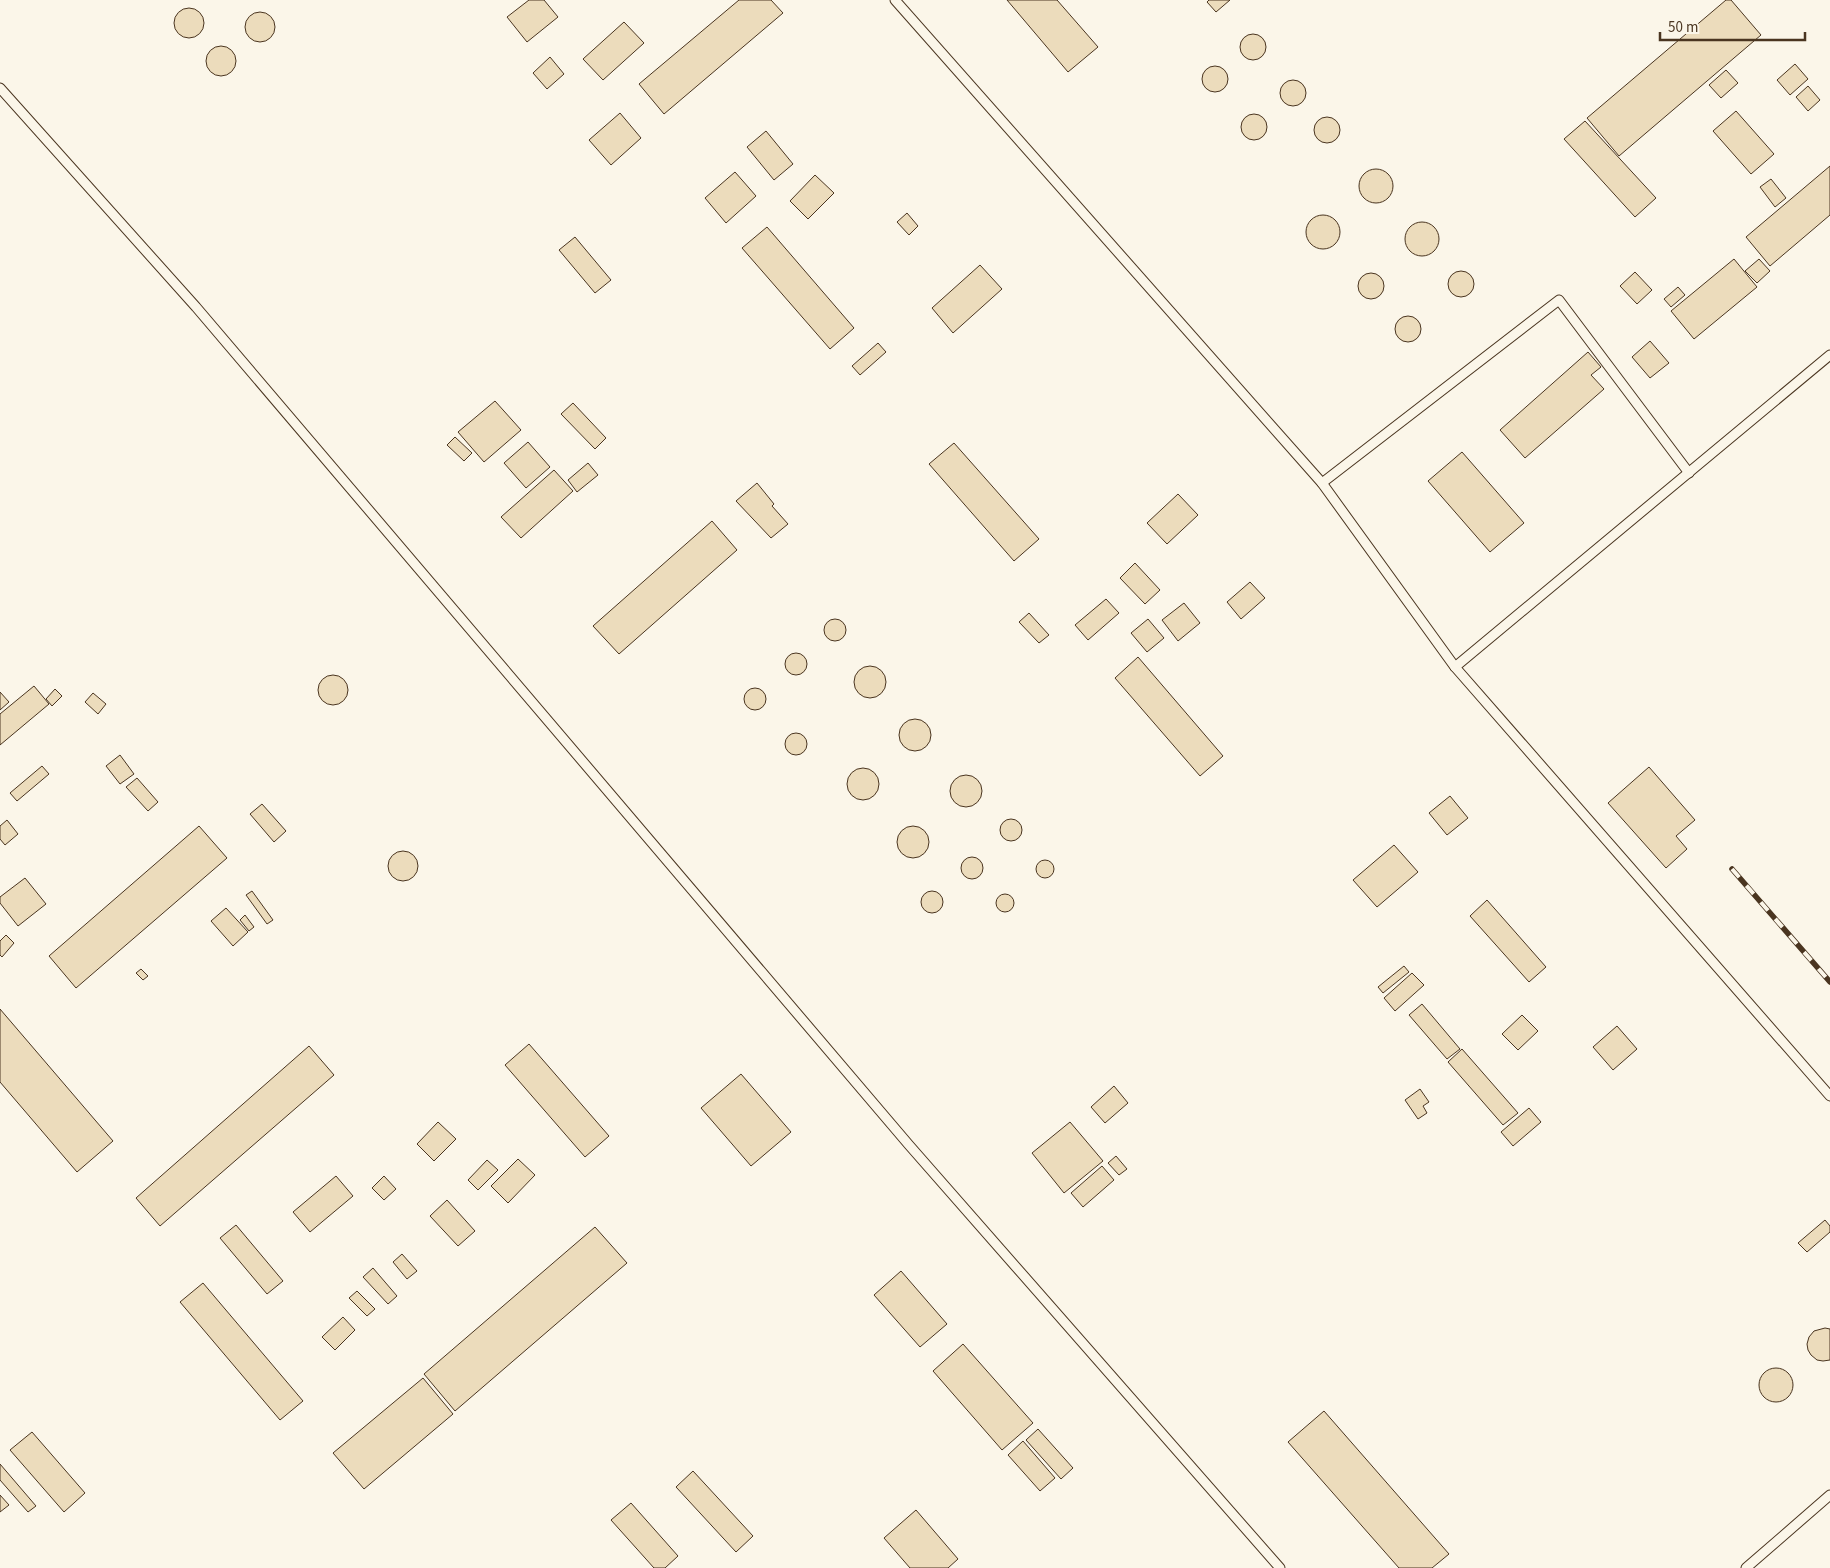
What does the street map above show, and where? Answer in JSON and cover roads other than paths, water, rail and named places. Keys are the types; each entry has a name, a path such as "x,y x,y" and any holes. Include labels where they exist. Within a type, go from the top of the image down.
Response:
{"lane":[{"path":"895,0 1322,483 1455,667 1830,1096"},
{"path":"0,88 196,307 909,1145 1280,1568"},
{"path":"1322,483 1559,300 1689,473"},
{"path":"1455,667 1830,355"},
{"path":"1746,1568 1830,1495"}],"railway":[{"path":"1732,869 1830,982"}]}
